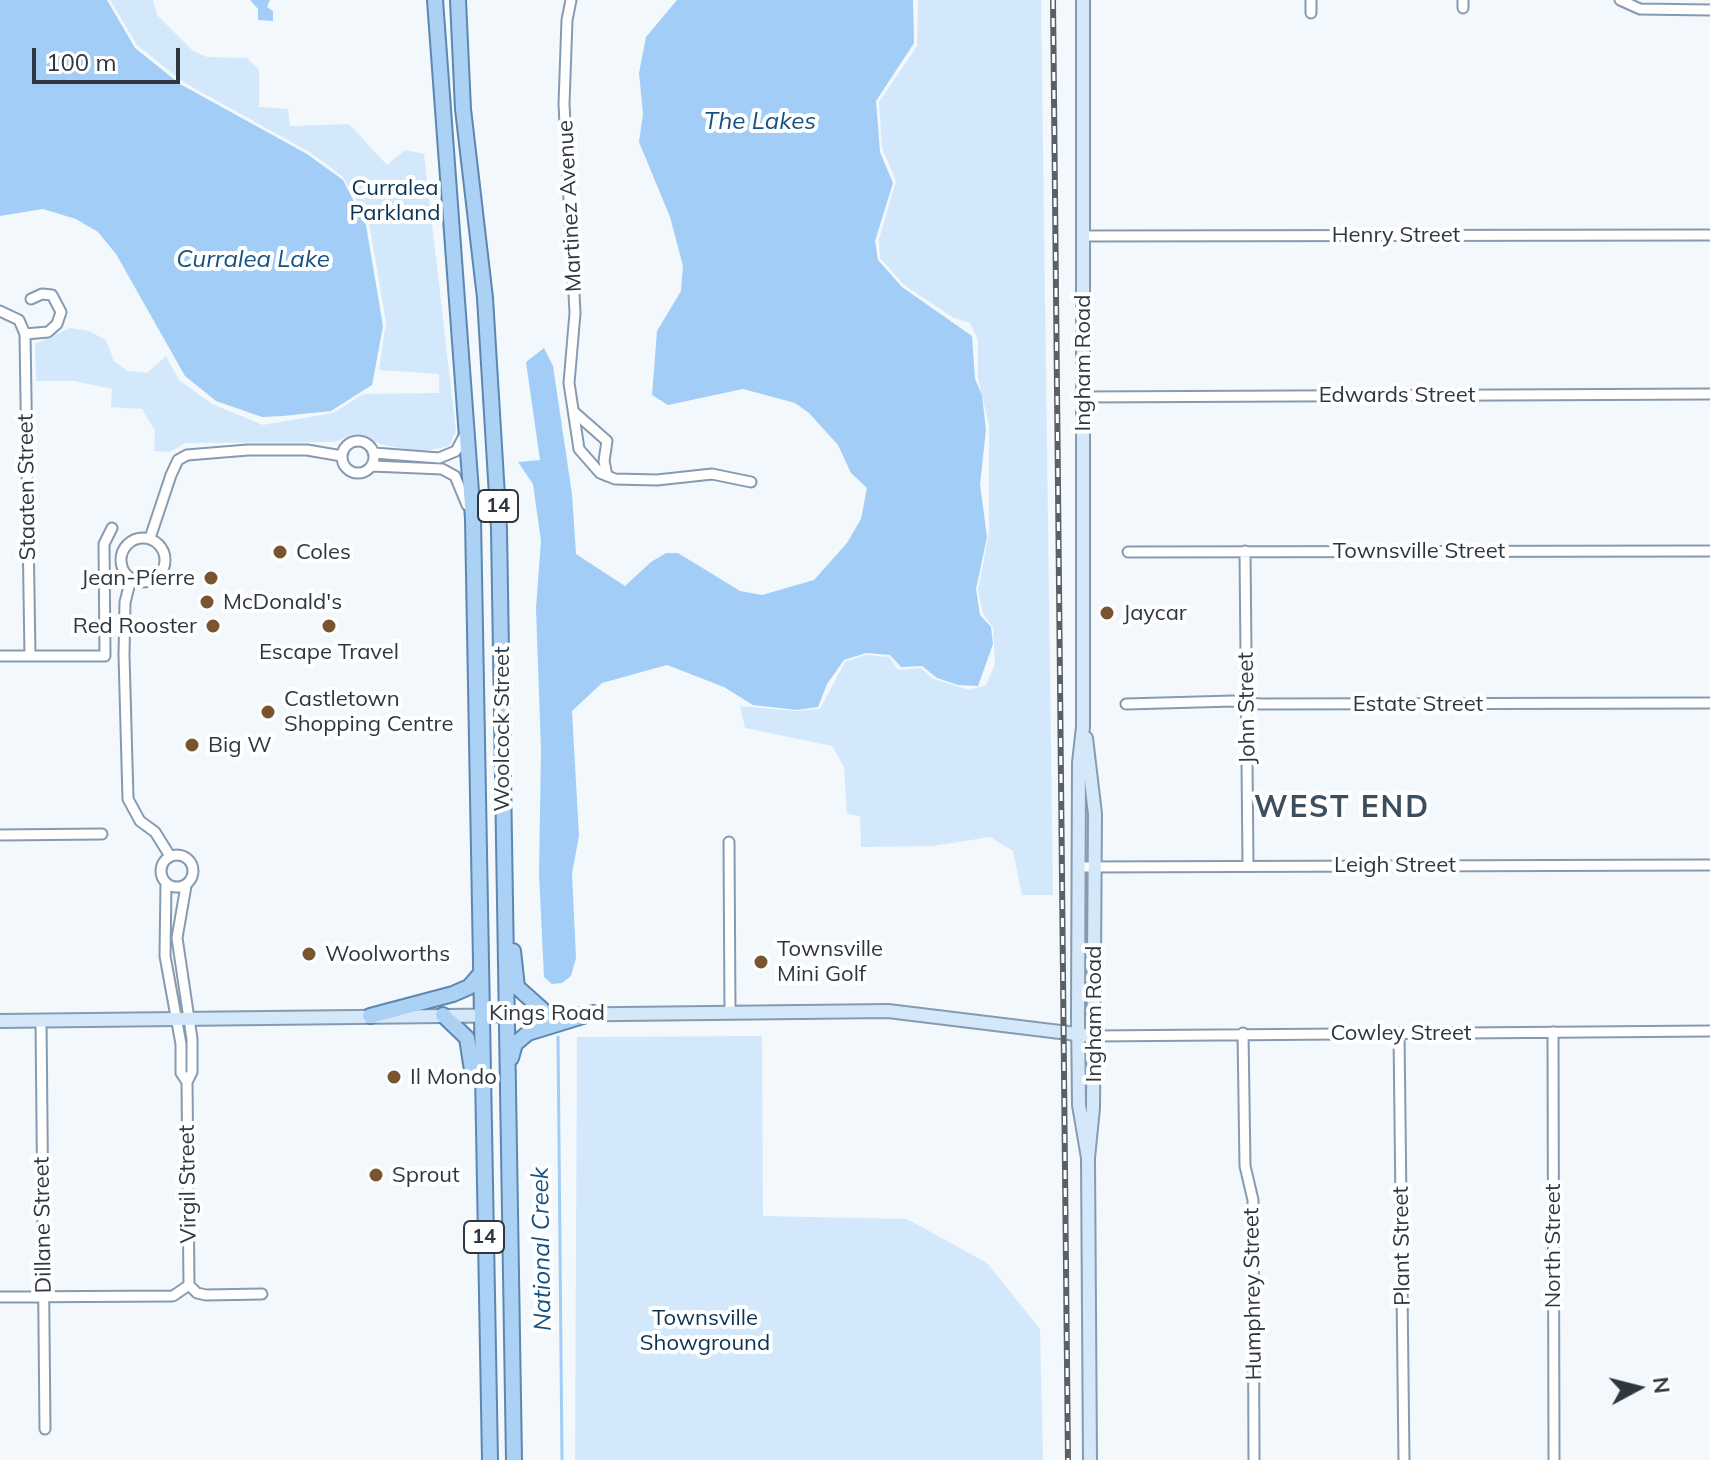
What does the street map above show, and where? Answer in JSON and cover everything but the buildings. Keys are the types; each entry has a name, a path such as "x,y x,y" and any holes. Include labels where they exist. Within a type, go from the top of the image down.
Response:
{"main road":[{"name":"Woolcock Street","path":"435,0 469,428 473,519 490,1460"},
{"name":"Woolcock Street","path":"458,0 463,109 485,298 494,427 501,620 514,1460"},
{"name":"Ingham Road","path":"1083,0 1083,727 1079,763 1078,1035 1079,1105 1088,1158"},
{"name":"Ingham Road","path":"1083,727 1094,794 1095,867 1093,1108 1088,1158 1090,1460"},
{"path":"503,868 513,932 515,981 528,998 546,1013"},
{"path":"370,1016 453,994 469,987 481,973"},
{"name":"Kings Road","path":"0,1021 888,1011 1093,1036"},
{"path":"508,1067 515,1044 528,1033 593,1013"},
{"path":"443,1015 463,1033 472,1057 475,1230 485,1298"}],"street":[{"name":"Martinez Avenue","path":"571,0 567,20 564,104 575,313 569,383 579,444"},
{"path":"1311,0 1311,13"},
{"path":"1620,0 1640,9 1710,10"},
{"name":"Henry Street","path":"1083,236 1710,235"},
{"path":"25,334 48,332 57,324 61,312 52,295 42,294 31,299"},
{"name":"Staaten Street","path":"0,311 19,320 25,334 30,656"},
{"name":"Edwards Street","path":"1083,397 1710,394"},
{"path":"574,412 607,441 607,476"},
{"path":"374,453 439,458 456,451 469,428"},
{"path":"597,431 583,435 579,444 581,453 607,476 628,481 712,474 751,482"},
{"path":"372,466 374,453 368,444 357,441 347,445 342,456 344,465 352,472 361,473 372,466 428,466 448,472 460,485 473,519"},
{"path":"150,538 178,460 200,452 248,450 307,450 342,456"},
{"path":"592,460 605,455"},
{"path":"0,656 105,656 104,544 112,528"},
{"path":"150,538 165,554 163,571 144,583 131,579 122,569 122,552 134,539 150,538"},
{"name":"John Street","path":"1245,551 1248,865"},
{"name":"Townsville Street","path":"1128,552 1710,551"},
{"path":"131,579 125,602 124,655 128,799 140,821 155,832 170,856"},
{"name":"Estate Street","path":"1126,704 1710,703"},
{"path":"0,835 102,834"},
{"path":"729,842 730,1013"},
{"path":"170,856 181,855 190,861 194,871 186,886 177,938 182,1019"},
{"path":"170,856 161,869 166,883 164,938 182,1019"},
{"name":"Leigh Street","path":"1080,867 1710,865"},
{"path":"166,883 186,886"},
{"name":"Virgil Street","path":"182,1019 192,1072 187,1082 189,1285"},
{"name":"Dillane Street","path":"41,1020 45,1429"},
{"name":"Cowley Street","path":"1093,1036 1710,1031"},
{"name":"North Street","path":"1553,1032 1554,1460"},
{"name":"Humphrey Street","path":"1243,1033 1245,1166 1253,1200 1254,1460"},
{"name":"Plant Street","path":"1399,1033 1404,1460"},
{"path":"0,1297 173,1296 189,1285 197,1293 206,1295 262,1294"}],"green space":[{"name":"Curralea Parkland","path":"110,0 153,0 157,15 193,51 207,57 247,58 259,70 259,107 288,109 290,126 349,124 387,165 405,150 424,154 456,431 449,446 422,452 383,445 356,434 334,442 186,443 169,452 154,451 155,431 142,409 111,407 112,389 74,381 36,381 35,344 70,328 89,331 106,340 114,361 128,371 147,373 166,356 179,380 212,404 263,425 333,413 363,394 439,393 439,374 379,370 386,322 369,223 343,177 311,153 183,82 137,45"},
{"name":"The Lakes","path":"918,0 1041,0 1053,895 1022,895 1013,851 990,837 933,846 861,847 860,816 847,814 844,767 832,746 745,728 740,706 797,711 820,709 845,662 865,655 889,657 898,670 921,668 934,679 969,690 986,685 995,664 993,627 983,614 978,590 989,533 989,425 978,378 978,340 970,323 954,318 904,285 880,258 879,239 896,181 882,148 879,102 917,46"},
{"name":"Townsville Showground","path":"762,1036 763,1216 907,1219 987,1263 1040,1329 1043,1460 575,1460 577,1037"}],"water":[{"name":"Curralea Lake","path":"0,0 107,0 135,48 180,84 307,154 343,180 366,225 383,326 372,385 331,411 283,416 262,417 216,401 185,376 116,254 98,232 76,219 43,209 0,216"},
{"path":"250,0 270,0 267,7 273,11 273,21 258,20 258,9"},
{"name":"The Lakes","path":"677,0 913,0 914,43 876,101 880,152 893,183 875,241 878,260 902,287 972,336 975,379 982,395 986,430 980,484 987,537 976,589 980,615 991,627 993,644 978,686 958,685 937,678 922,666 901,667 890,655 866,653 844,660 827,684 818,707 797,710 753,705 724,687 667,665 602,683 572,711 579,836 572,873 576,958 571,976 562,983 552,984 544,977 539,874 541,750 536,608 541,541 533,484 518,462 540,460 526,362 544,348 553,366 572,494 576,554 625,586 666,553 678,553 740,591 762,595 814,580 847,543 861,519 867,488 851,473 838,445 809,413 795,403 743,389 668,405 652,395 657,331 681,291 683,266 670,217 639,142 643,114 639,73 646,37"}],"waterway":[{"name":"National Creek","path":"558,1037 562,1460"}],"railway":[{"path":"1053,0 1068,1460"}],"place":[{"name":"Coles","path":"280,552"},
{"name":"Jean-Píerre","path":"211,578"},
{"name":"McDonald's","path":"207,602"},
{"name":"Jaycar","path":"1107,613"},
{"name":"Red Rooster","path":"213,626"},
{"name":"Escape Travel","path":"329,626"},
{"name":"Castletown Shopping Centre","path":"268,712"},
{"name":"Big W","path":"192,745"},
{"name":"Woolworths","path":"309,954"},
{"name":"Townsville Mini Golf","path":"761,962"},
{"name":"Il Mondo","path":"394,1077"},
{"name":"Sprout","path":"376,1175"}],"district":[{"name":"WEST END","path":"1342,808"}]}
